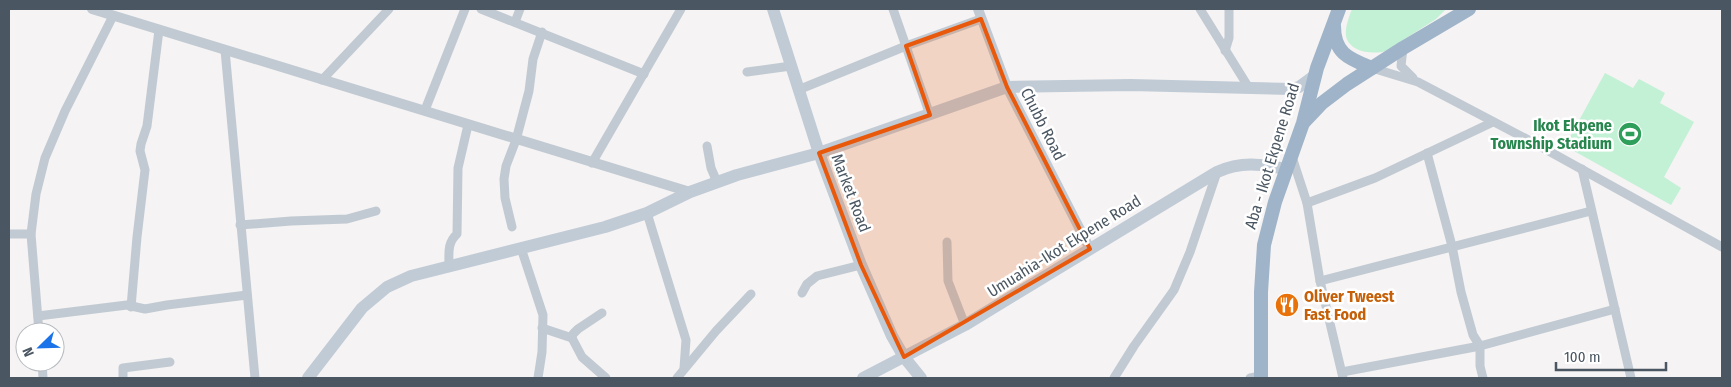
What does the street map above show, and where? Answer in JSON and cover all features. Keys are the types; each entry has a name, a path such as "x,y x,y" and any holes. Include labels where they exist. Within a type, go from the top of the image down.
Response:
{"highway":[{"name":"Aba - Ikot Ekpene Road","path":"1258,377 1264,245 1275,202 1303,123 1314,76 1339,9"},
{"path":"1438,27 1451,15 1454,9"},
{"path":"1303,123 1322,103 1372,68 1469,9"},
{"path":"1334,23 1336,44 1342,52 1349,58 1372,68"}],"main road":[{"name":"Market Road","path":"774,9 819,153 861,266 892,336 904,357 921,378"},
{"path":"308,378 362,308 387,287 411,276 605,227 647,213 690,192 737,175 819,153 1007,87 1131,85 1290,89 1299,87 1314,76"},
{"name":"Umuahia-Ikot Ekpene Road","path":"863,378 885,373 904,357 965,326 1217,172 1230,166 1241,164 1271,166 1289,163"}],"street":[{"path":"92,9 690,192"},
{"path":"322,80 389,9"},
{"path":"425,110 464,9"},
{"path":"482,9 644,74"},
{"path":"515,22 520,9"},
{"path":"592,163 681,9"},
{"path":"893,9 930,115"},
{"name":"Chubb Road","path":"978,9 1007,87 1090,249"},
{"path":"1200,9 1249,88"},
{"path":"1225,51 1229,38 1229,9"},
{"path":"38,322 31,234 36,194 45,158 65,111 113,16"},
{"path":"798,90 906,46 981,20"},
{"path":"131,307 145,170 140,151 147,126 159,30"},
{"path":"512,227 505,198 504,179 506,166 516,140 529,91 533,59 542,32"},
{"path":"1403,48 1401,66 1418,82"},
{"path":"225,50 255,378"},
{"path":"747,72 791,66"},
{"path":"1372,68 1418,82 1582,169 1722,247"},
{"path":"1306,203 1375,178 1493,122"},
{"path":"449,266 448,249 451,239 457,234 458,168 468,125"},
{"path":"707,146 711,168 717,182"},
{"path":"1427,153 1452,246 1461,292 1474,335 1480,346 1483,378"},
{"path":"1289,163 1306,203 1320,281 1342,375 1480,346 1615,309"},
{"path":"1582,169 1631,378"},
{"path":"1114,378 1134,346 1174,290 1190,252 1217,172"},
{"path":"240,225 347,219 376,211"},
{"path":"1320,281 1591,211"},
{"path":"647,213 686,340 684,368"},
{"path":"9,234 31,234"},
{"path":"947,242 948,281 965,326"},
{"path":"521,248 543,315 542,352 538,378"},
{"path":"802,293 807,284 817,276 861,266"},
{"path":"677,378 751,294"},
{"path":"38,316 126,305 145,309 167,304 247,295"},
{"path":"572,338 578,329 602,313"},
{"path":"542,328 572,338 582,358 606,378"},
{"path":"686,350 697,354"},
{"path":"123,378 123,368 170,362"}],"highlighted area":[{"path":"981,19 1007,87 1090,249 904,357 861,265 819,153 930,115 906,46"}],"green space":[{"path":"1352,9 1446,9 1436,19 1386,51 1375,53 1357,49 1348,41 1346,29"},
{"name":"Ikot Ekpene Township Stadium","path":"1605,73 1633,88 1639,79 1665,93 1660,103 1694,122 1664,177 1681,188 1671,205 1565,146"}],"place":[{"name":"Ikot Ekpene Township Stadium","path":"1630,134"},
{"name":"Oliver Tweest Fast Food","path":"1287,305"}]}
